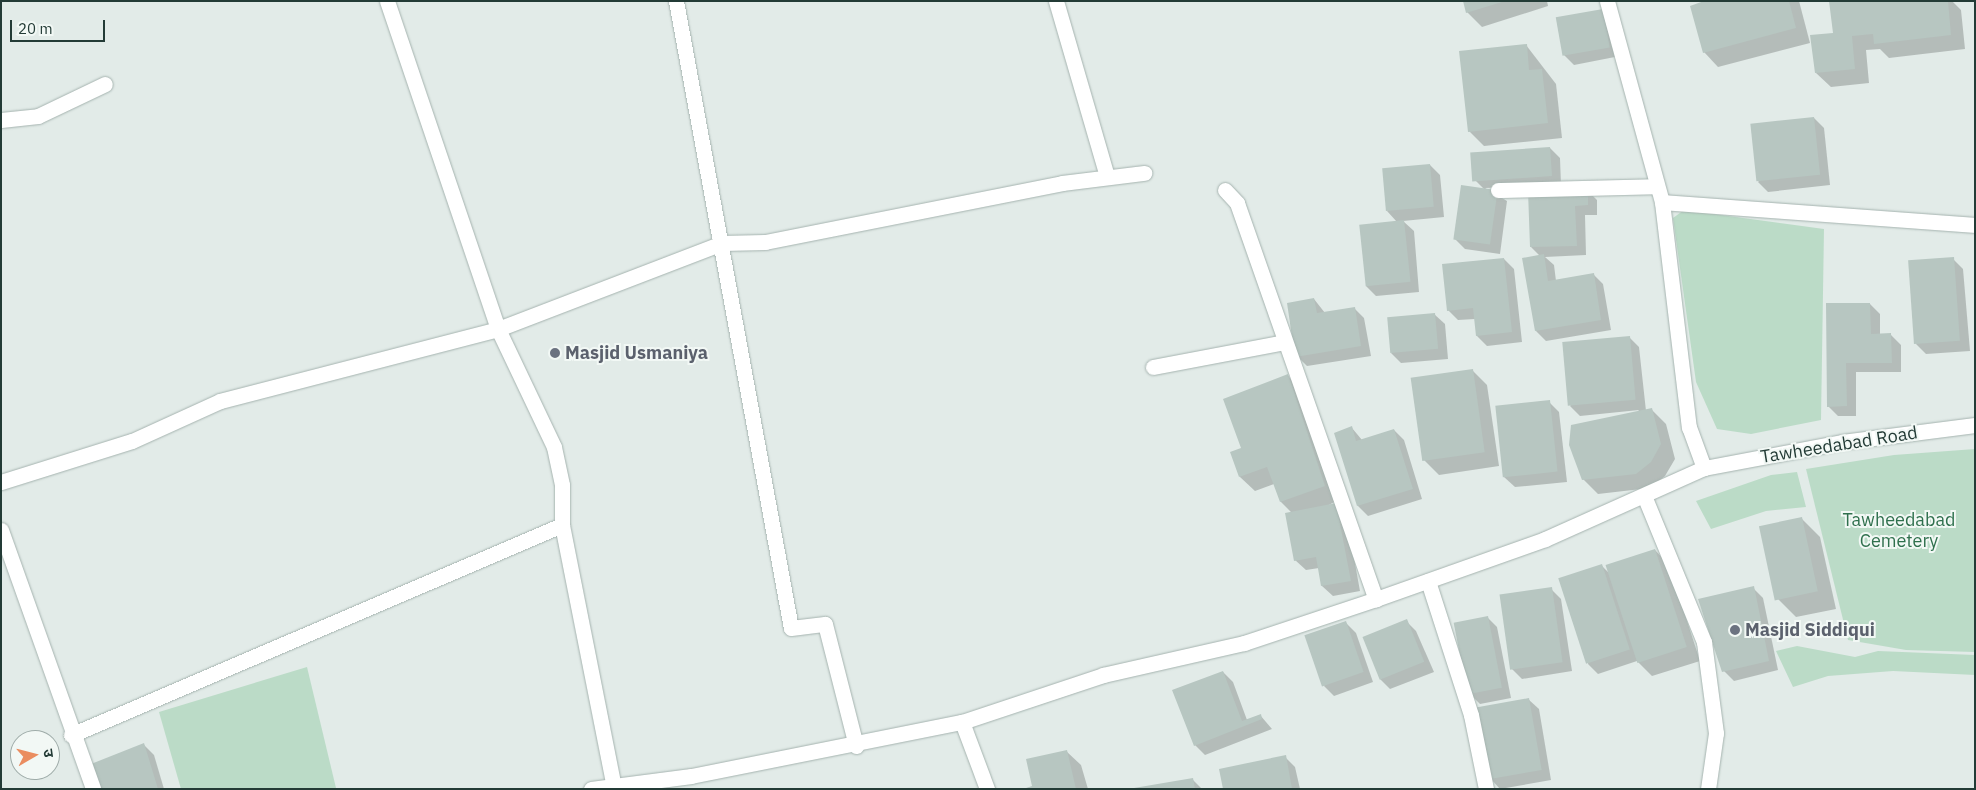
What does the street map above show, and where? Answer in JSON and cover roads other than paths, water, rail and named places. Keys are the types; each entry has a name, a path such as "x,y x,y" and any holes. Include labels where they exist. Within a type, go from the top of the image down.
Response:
{"street":[{"path":"387,1 498,328 554,447 562,485 562,525 614,788"},
{"path":"676,1 722,243 791,628 825,624 856,746"},
{"path":"1056,1 1108,177"},
{"path":"1607,1 1662,202 1689,427 1704,468"},
{"path":"1,120 38,116 105,84"},
{"path":"1,482 132,441 220,401 498,328 722,243 765,242 1108,177 1144,173"},
{"path":"1498,190 1657,186"},
{"path":"1225,190 1237,202 1376,600"},
{"path":"1662,202 1975,225"},
{"path":"1153,367 1285,342"},
{"name":"Tawheedabad Road","path":"591,789 614,788 856,746 962,722 1103,676 1244,643 1376,600 1645,498 1704,468 1842,442 1975,425"},
{"path":"1645,498 1704,642 1716,733 1708,789"},
{"path":"71,735 562,525"},
{"path":"1,530 71,735 93,789"},
{"path":"1428,581 1471,715 1486,789"},
{"path":"962,722 987,789"}],"place":[{"name":"Masjid Usmaniya","path":"555,353"},
{"name":"Masjid Siddiqui","path":"1735,630"}],"park label":[{"name":"Tawheedabad Cemetery","path":"1899,531"}]}
